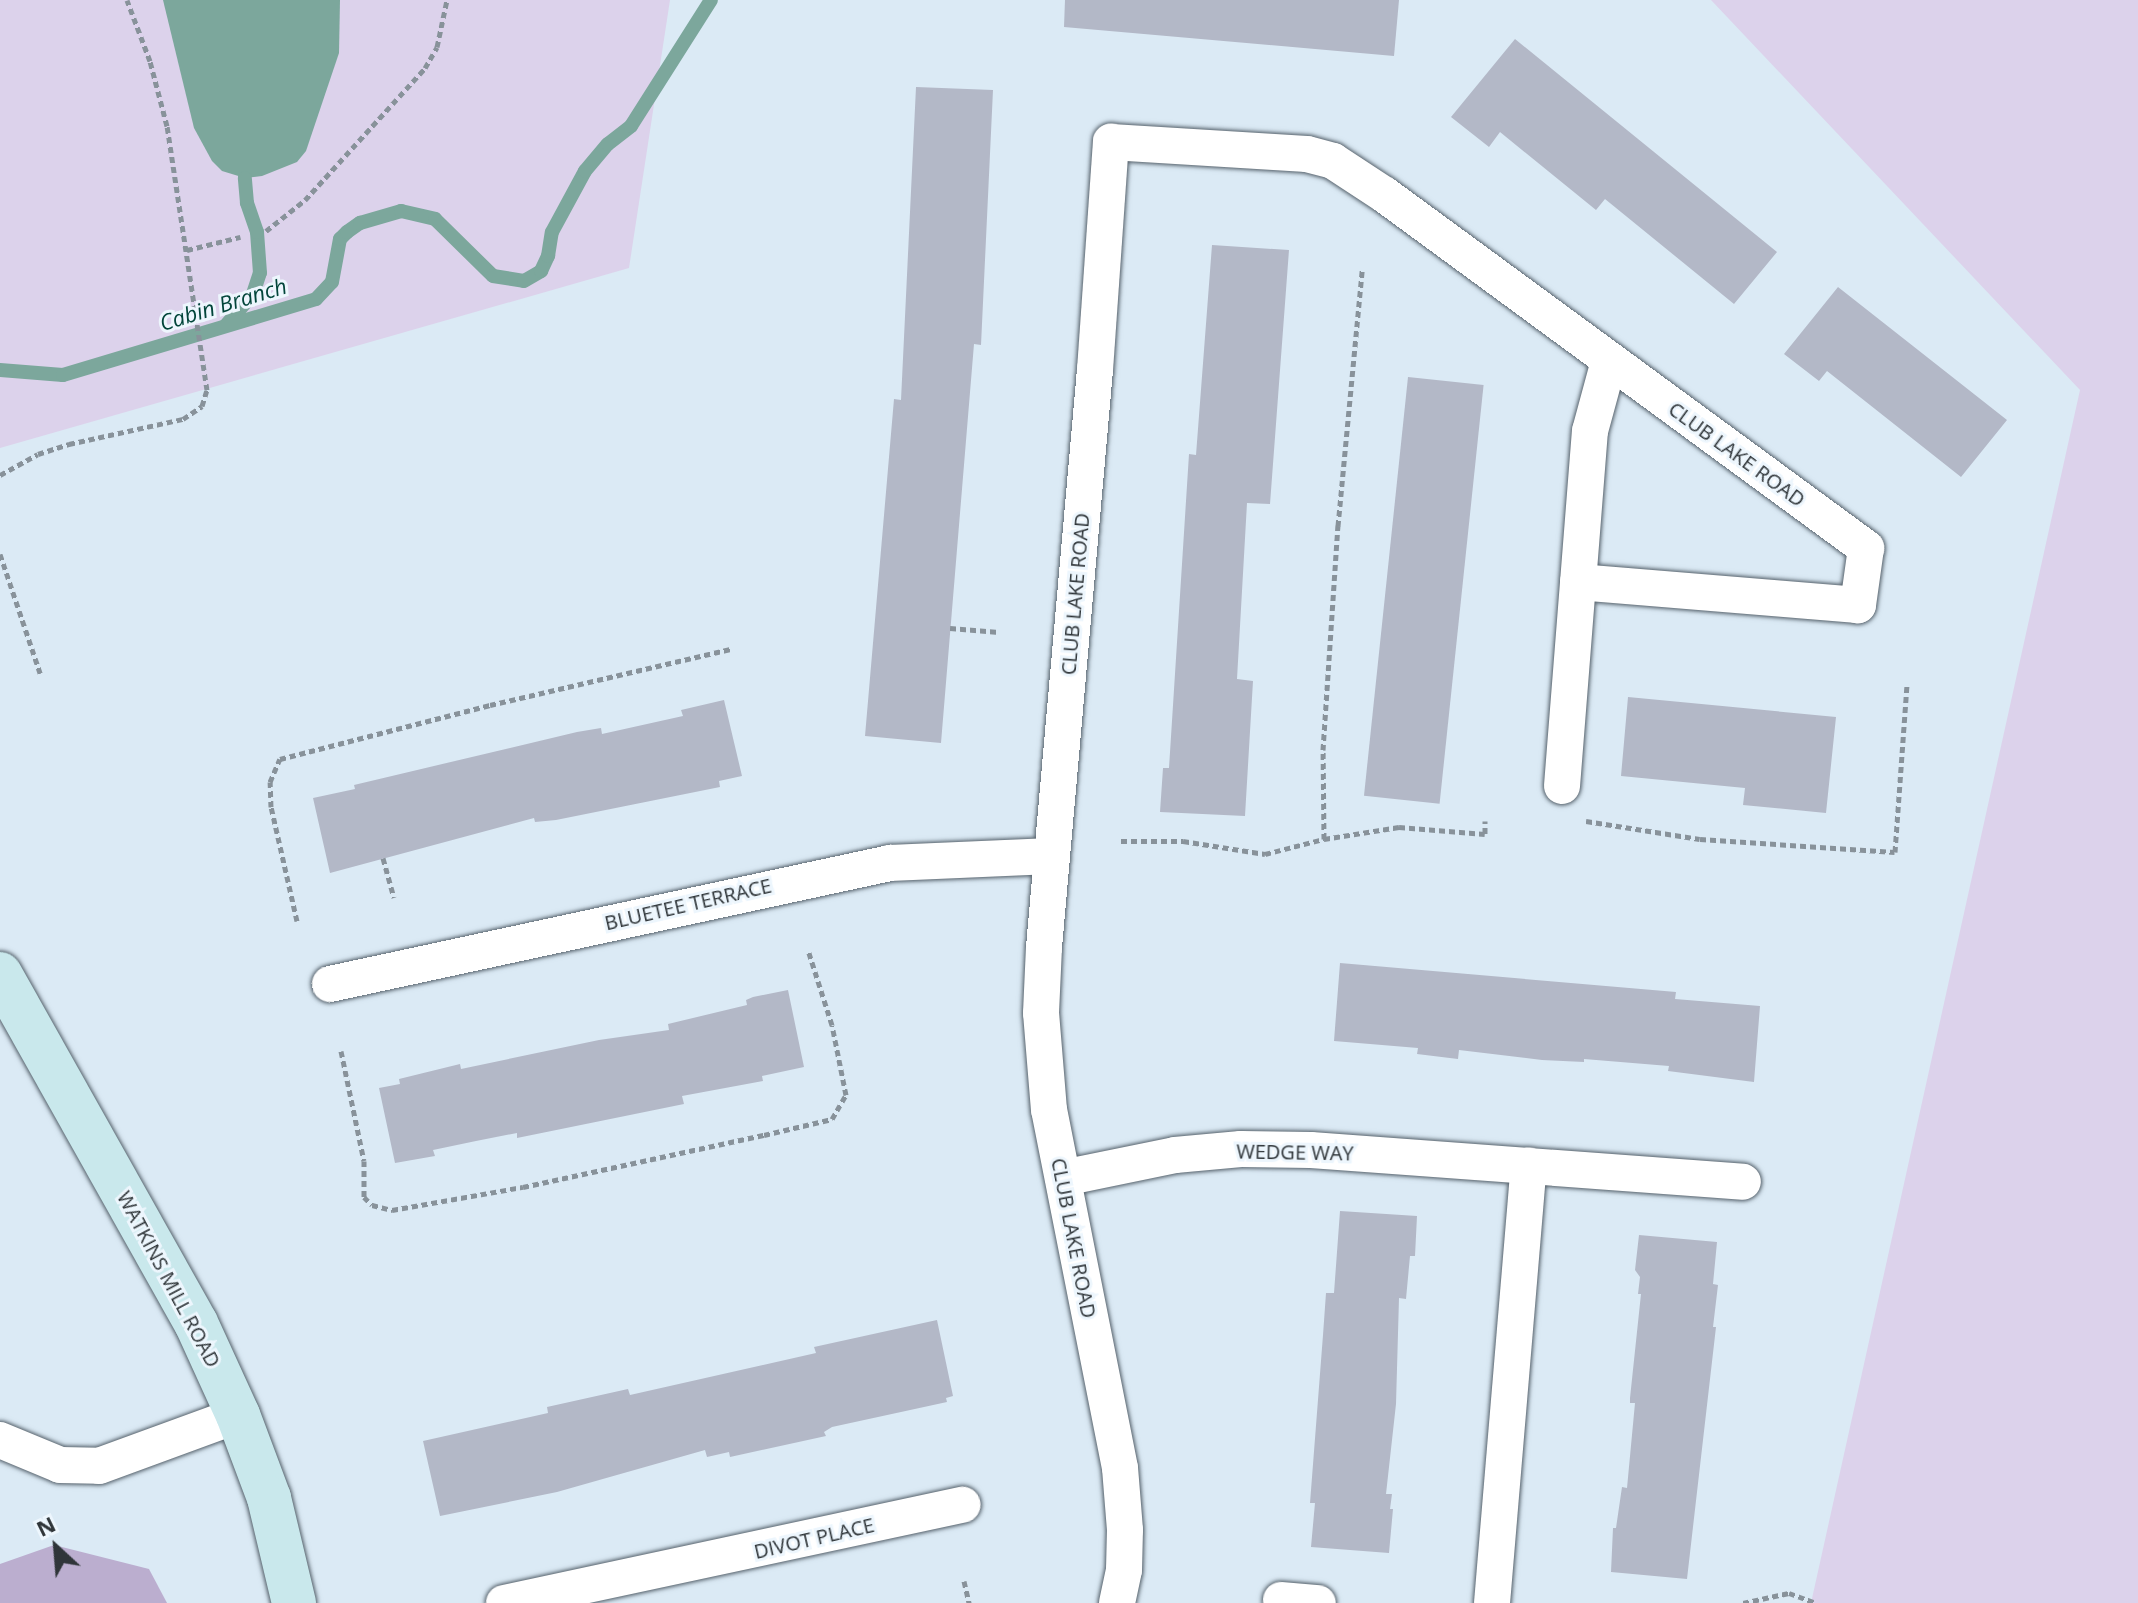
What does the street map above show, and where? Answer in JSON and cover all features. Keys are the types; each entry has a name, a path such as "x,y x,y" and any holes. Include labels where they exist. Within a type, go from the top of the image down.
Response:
{"street":[{"name":"CLUB LAKE ROAD","path":"1117,1603 1124,1570 1125,1530 1120,1468 1049,1110 1041,1013 1051,856 1095,370 1111,142 1307,154 1333,161 1385,195 1866,548 1858,605 1578,582"},
{"path":"1562,786 1590,431 1609,361"},
{"name":"BLUETEE TERRACE","path":"330,984 890,863 1051,856"},
{"name":"WATKINS MILL ROAD","path":"0,974 151,1239 238,1415 269,1498 294,1603"},
{"name":"WEDGE WAY","path":"1063,1178 1175,1155 1241,1149 1311,1150 1743,1182"},
{"path":"1492,1603 1529,1166"},
{"path":"0,1440 60,1465 99,1466 238,1415"},
{"name":"DIVOT PLACE","path":"504,1603 669,1587 963,1505"},
{"path":"1281,1600 1318,1603"}],"path":[{"path":"0,475 38,454 69,444 183,419 202,406 207,390 167,126 150,61 127,0"},
{"path":"266,231 305,200 425,68 437,47 447,0"},
{"path":"187,250 240,237"},
{"path":"1324,839 1323,750 1348,397 1362,270"},
{"path":"0,554 40,673"},
{"path":"950,628 999,632"},
{"path":"297,921 271,807 270,782 274,766 280,759 731,649"},
{"path":"1585,821 1700,839 1895,852 1907,686"},
{"path":"1121,841 1183,841 1265,854 1324,839 1399,827 1485,834 1485,821"},
{"path":"383,858 394,898"},
{"path":"341,1051 364,1161 364,1197 372,1205 392,1210 748,1138 832,1119 846,1095 832,1025 808,950"},
{"path":"964,1581 969,1603"},
{"path":"1743,1603 1789,1593 1817,1603"}],"shaded area":[{"path":"0,0 670,0 629,268 0,448"},
{"path":"163,0 340,0 339,53 306,151 297,162 262,176 245,178 222,171 212,161 194,128"},
{"path":"1711,0 2138,0 2138,1603 1811,1603 2080,390"},
{"path":"54,1545 149,1569 167,1603 0,1603 0,1564"}],"building":[{"path":"1065,0 1399,0 1394,56 1064,27"},
{"path":"1515,39 1777,252 1734,304 1605,199 1596,210 1500,132 1489,147 1451,117"},
{"path":"916,87 993,90 981,345 974,344 941,743 865,736 894,399 901,400"},
{"path":"1212,245 1289,250 1270,504 1247,503 1237,679 1253,681 1245,816 1160,812 1163,768 1169,768 1189,454 1196,455"},
{"path":"1838,287 2007,420 1961,477 1827,371 1819,381 1784,354"},
{"path":"1408,377 1484,385 1440,804 1364,796"},
{"path":"1628,697 1836,717 1826,813 1743,805 1745,788 1621,776"},
{"path":"724,700 742,776 719,781 720,787 556,820 535,822 534,818 330,873 313,798 355,789 354,785 577,732 601,728 602,734 683,716 681,710"},
{"path":"1340,963 1676,992 1675,999 1760,1006 1754,1082 1668,1071 1669,1066 1584,1059 1584,1062 1542,1060 1459,1050 1458,1059 1417,1054 1418,1048 1334,1041"},
{"path":"788,990 804,1067 762,1076 763,1081 682,1096 684,1104 517,1138 517,1133 476,1141 433,1150 435,1156 395,1163 379,1088 400,1084 399,1079 460,1064 461,1069 599,1040 669,1030 668,1024 747,1005 746,1000 753,997"},
{"path":"1340,1211 1417,1216 1415,1256 1410,1256 1406,1299 1399,1298 1396,1404 1386,1494 1392,1494 1390,1509 1393,1509 1389,1553 1311,1547 1315,1503 1310,1503 1326,1293 1334,1293"},
{"path":"1639,1235 1717,1242 1713,1284 1718,1285 1713,1327 1716,1327 1687,1579 1611,1572 1613,1528 1616,1528 1622,1487 1627,1488 1635,1403 1630,1403 1630,1398 1641,1294 1638,1294 1640,1277 1635,1270"},
{"path":"937,1320 953,1396 946,1398 947,1402 832,1427 824,1432 826,1436 730,1457 729,1452 707,1457 705,1450 557,1492 440,1516 423,1441 548,1413 547,1407 628,1389 630,1395 816,1353 814,1347"}],"waterway":[{"name":"Cabin Branch","path":"0,370 63,375 316,299 332,282 340,239 360,223 401,211 435,219 493,276 524,281 541,271 548,256 552,232 585,171 608,144 631,126 711,0"},
{"path":"226,325 253,294 260,273 257,232 247,203 245,178"}]}
